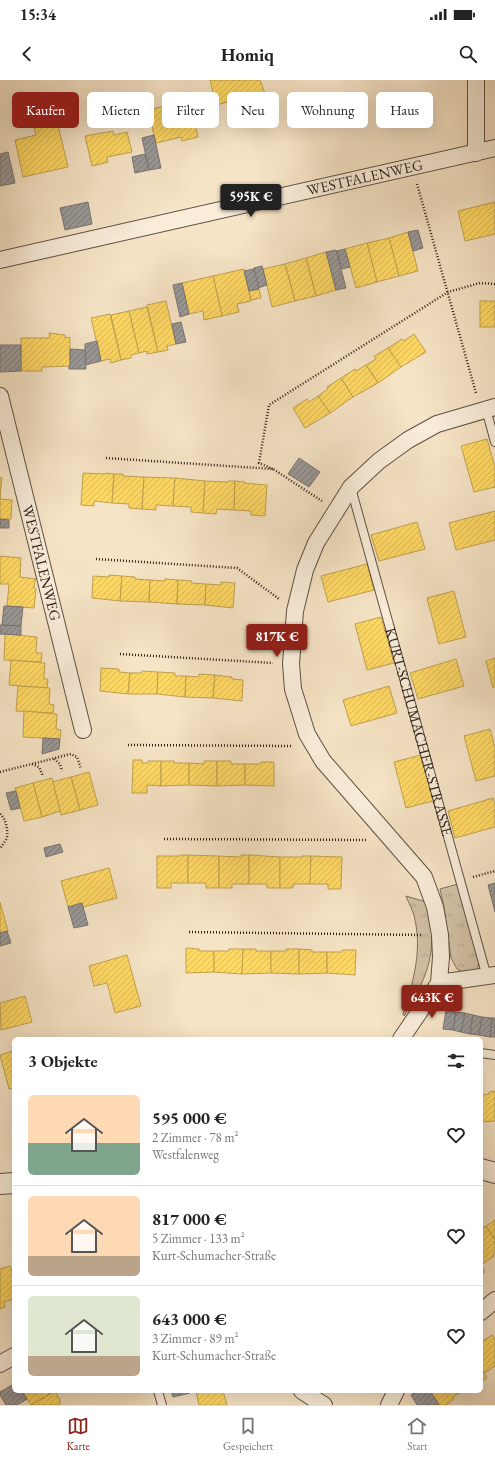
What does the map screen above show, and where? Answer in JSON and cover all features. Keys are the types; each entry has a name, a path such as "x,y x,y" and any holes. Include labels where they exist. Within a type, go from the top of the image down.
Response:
{"street":[{"path":"476,80 476,152"},
{"name":"WESTFALENWEG","path":"0,260 495,148"},
{"name":"WESTFALENWEG","path":"0,396 83,730"},
{"path":"403,1037 439,983 441,958 440,935 435,907 424,877 323,761 307,734 293,689 291,664 295,611 305,570 316,543 338,511 351,487 378,461 408,440 437,424 487,409"},
{"name":"KURT-SCHUMACHER-STRASSE","path":"439,983 491,976"},
{"path":"483,1170 495,1173"},
{"path":"0,1184 12,1183"},
{"path":"483,1310 495,1300"},
{"path":"0,1364 12,1357"},
{"path":"305,1393 324,1405"},
{"path":"389,1405 395,1393"}],"lane":[{"path":"487,409 495,442"},
{"name":"KURT-SCHUMACHER-STRASSE","path":"351,487 461,880 491,976"},
{"path":"483,1053 495,1055"},
{"path":"159,1393 162,1405"}],"path":[{"path":"412,167 448,292 487,409"},
{"path":"338,511 273,470 259,463 269,405 448,292 480,283 495,284"},
{"path":"106,458 273,470"},
{"path":"96,559 237,568 295,611"},
{"path":"120,654 291,664"},
{"path":"128,745 314,746"},
{"path":"0,772 71,754 77,757 81,769"},
{"path":"54,759 60,764 62,771"},
{"path":"32,764 39,767 43,776"},
{"path":"0,814 6,826 7,838 0,849"},
{"path":"164,839 392,840"},
{"path":"461,880 495,871"},
{"path":"189,932 440,935"}],"green space":[{"path":"458,884 479,959 478,967 473,973 465,973 457,969 451,958 440,889"},
{"path":"406,896 426,902 432,934 429,961 425,974 413,1001 404,1016 403,1014 413,979 417,956 417,932 413,911"}],"building: Wohnen":[{"path":"210,80 260,80 264,92 227,92 227,102 219,104 219,92 213,92"},
{"path":"162,107 162,128 196,128 198,137 182,141 181,137 156,143 152,128 154,128 154,109"},
{"path":"34,128 59,128 68,167 23,177 15,140 36,135"},
{"path":"113,131 114,135 127,132 132,152 107,157 108,162 92,166 85,136"},
{"path":"495,202 495,234 465,241 458,211"},
{"path":"408,232 418,271 399,276 389,238"},
{"path":"389,238 399,276 377,282 367,243"},
{"path":"367,243 377,282 356,288 345,249"},
{"path":"326,252 336,290 316,296 306,258"},
{"path":"306,258 316,296 295,301 285,264"},
{"path":"285,264 295,301 272,307 263,269"},
{"path":"244,269 251,301 237,304 239,312 222,316 213,276"},
{"path":"213,276 222,316 204,320 203,311 189,314 182,283"},
{"path":"259,289 261,298 251,300 249,291"},
{"path":"166,301 176,344 167,346 168,350 158,352 147,305"},
{"path":"480,301 495,301 495,327 480,327"},
{"path":"147,307 158,352 147,354 147,351 139,353 129,311"},
{"path":"129,311 139,353 131,355 131,358 121,360 111,315"},
{"path":"110,314 121,360 111,363 110,359 101,361 91,318"},
{"path":"49,333 65,335 65,338 70,337 70,366 42,367 42,371 21,371 21,338 50,338"},
{"path":"414,334 426,352 401,367 388,348 402,339 404,341"},
{"path":"388,348 401,367 378,383 366,365 376,359 374,356"},
{"path":"366,365 378,383 353,397 341,378 355,369 356,371"},
{"path":"341,378 353,397 330,413 318,396 328,389 327,387"},
{"path":"318,396 330,413 305,428 293,408 307,399 309,402"},
{"path":"487,439 495,467 495,487 474,492 461,446"},
{"path":"83,473 114,474 112,503 94,501 94,506 81,505"},
{"path":"114,474 144,477 142,509 129,508 129,504 112,503"},
{"path":"0,477 2,478 0,499"},
{"path":"144,477 175,478 173,506 156,505 156,510 142,509"},
{"path":"175,478 205,481 203,513 191,512 191,507 173,506"},
{"path":"205,481 235,481 234,510 217,509 216,514 203,513"},
{"path":"235,481 267,485 265,516 251,515 251,511 234,510"},
{"path":"0,499 12,500 11,519 0,519"},
{"path":"495,511 495,540 456,550 449,523"},
{"path":"417,522 425,549 379,561 371,535"},
{"path":"0,556 21,558 20,577 37,579 35,580 34,588 36,589 34,608 7,606 9,584 0,584"},
{"path":"367,564 374,590 328,602 321,576"},
{"path":"109,575 122,576 120,601 92,598 93,576 109,577"},
{"path":"122,576 150,580 149,602 120,601"},
{"path":"165,579 178,580 177,604 149,602 150,580 165,581"},
{"path":"178,580 206,584 205,605 177,604"},
{"path":"221,582 235,583 233,608 205,605 206,584 221,585"},
{"path":"454,591 466,637 439,644 427,598"},
{"path":"381,617 394,663 367,670 355,624"},
{"path":"5,634 37,637 36,653 42,653 41,662 4,660"},
{"path":"495,658 495,687 493,688 486,661"},
{"path":"456,659 464,686 418,699 410,673"},
{"path":"11,660 45,663 44,679 48,679 47,688 9,685"},
{"path":"101,668 119,669 119,672 130,673 128,694 100,691"},
{"path":"142,671 158,672 157,694 128,694 130,673 142,673"},
{"path":"158,672 175,673 175,676 186,676 185,697 157,694"},
{"path":"199,674 215,675 213,698 185,697 186,676 199,677"},
{"path":"215,675 243,680 242,701 213,698"},
{"path":"18,686 50,688 49,704 54,705 53,713 16,711"},
{"path":"389,686 397,713 351,726 343,700"},
{"path":"24,711 57,714 56,729 61,730 60,739 23,737"},
{"path":"490,729 495,748 495,776 476,781 464,736"},
{"path":"421,755 433,801 406,808 394,762"},
{"path":"133,760 142,760 142,763 148,763 148,761 161,761 161,786 147,785 147,793 132,793"},
{"path":"161,761 189,763 189,785 161,786"},
{"path":"204,761 217,761 217,786 189,785 189,763 204,764"},
{"path":"217,761 231,761 231,764 245,764 245,785 217,786"},
{"path":"261,762 274,762 274,786 245,785 245,764 261,764"},
{"path":"89,772 98,805 80,810 71,777"},
{"path":"71,777 80,810 61,815 52,782"},
{"path":"52,778 60,811 42,817 33,783"},
{"path":"33,783 42,817 24,821 15,788"},
{"path":"493,798 495,804 495,827 455,838 448,811"},
{"path":"188,855 188,883 171,883 171,888 157,888 157,856"},
{"path":"188,855 219,856 219,888 206,888 206,883 188,883"},
{"path":"241,855 249,855 249,884 232,884 232,888 219,888 219,856 241,857"},
{"path":"249,855 280,857 280,888 267,888 267,884 249,884"},
{"path":"311,856 310,884 293,884 293,888 280,888 280,857"},
{"path":"311,856 342,857 341,889 328,889 328,884 310,884"},
{"path":"109,868 117,898 83,907 82,903 68,907 61,881"},
{"path":"0,902 8,931 0,933"},
{"path":"186,948 199,949 199,951 214,951 214,972 186,973"},
{"path":"229,949 243,949 242,974 214,972 214,951 229,951"},
{"path":"243,949 271,951 271,973 242,974"},
{"path":"286,949 299,949 299,974 271,973 271,951 286,951"},
{"path":"299,949 312,950 312,952 327,952 327,973 299,974"},
{"path":"342,950 356,950 355,975 327,973 327,952 342,952"},
{"path":"127,955 141,1006 115,1013 107,983 94,986 89,966"},
{"path":"25,996 32,1022 1,1030 0,1003"},
{"path":"12,1051 12,1088 9,1089 0,1055"},
{"path":"495,1091 495,1121 483,1122 483,1095 489,1094 489,1092"},
{"path":"495,1220 495,1240 486,1226"},
{"path":"486,1226 495,1240 495,1252 493,1254 494,1256 483,1264 483,1228"},
{"path":"10,1266 12,1272 12,1300 4,1302 5,1307 0,1309 0,1269"},
{"path":"492,1335 495,1339 495,1366 484,1373 483,1371 483,1341"},
{"path":"483,1371 487,1378 483,1381"},
{"path":"23,1393 52,1393 31,1405"},
{"path":"52,1393 56,1393 60,1400 60,1405 31,1405"},
{"path":"196,1393 224,1393 227,1405 199,1405"},
{"path":"431,1393 460,1393 453,1397 454,1399 446,1405 439,1405"}],"building: Industrie":[{"path":"154,135 161,168 149,170 142,138"},
{"path":"8,152 15,183 0,186 0,154"},
{"path":"145,154 149,170 135,173 132,157"},
{"path":"88,202 92,224 65,230 60,208"},
{"path":"418,230 423,248 413,251 408,232"},
{"path":"345,249 350,267 342,269 337,251"},
{"path":"336,250 346,288 336,290 326,252"},
{"path":"262,266 267,285 258,288 254,268"},
{"path":"254,269 259,289 249,291 244,271"},
{"path":"182,283 189,314 180,317 173,285"},
{"path":"181,322 186,342 176,344 172,324"},
{"path":"97,341 101,361 85,365 85,344"},
{"path":"0,345 21,345 21,371 0,372"},
{"path":"70,349 85,350 86,369 69,369"},
{"path":"299,458 320,472 309,487 288,474"},
{"path":"0,519 9,520 9,528 0,528"},
{"path":"4,606 23,607 21,626 2,625"},
{"path":"0,625 21,626 21,635 0,634"},
{"path":"43,738 60,739 59,749 42,754"},
{"path":"16,791 20,808 11,810 6,793"},
{"path":"60,844 63,852 46,857 44,848"},
{"path":"495,883 495,912 488,885"},
{"path":"82,903 88,925 74,928 68,907"},
{"path":"7,931 11,943 0,946 0,933"},
{"path":"446,1010 456,1012 453,1030 443,1029"},
{"path":"456,1012 465,1013 461,1032 453,1030"},
{"path":"465,1013 473,1015 470,1034 461,1032"},
{"path":"473,1015 482,1017 479,1035 470,1034"},
{"path":"482,1017 492,1018 490,1037 479,1035"},
{"path":"492,1018 495,1018 495,1037 490,1037"},
{"path":"12,1385 12,1393 23,1393 27,1399 17,1405 6,1405 0,1395 0,1392"},
{"path":"172,1393 190,1393 173,1397"},
{"path":"414,1393 431,1393 439,1404 417,1405 411,1395"}]}
